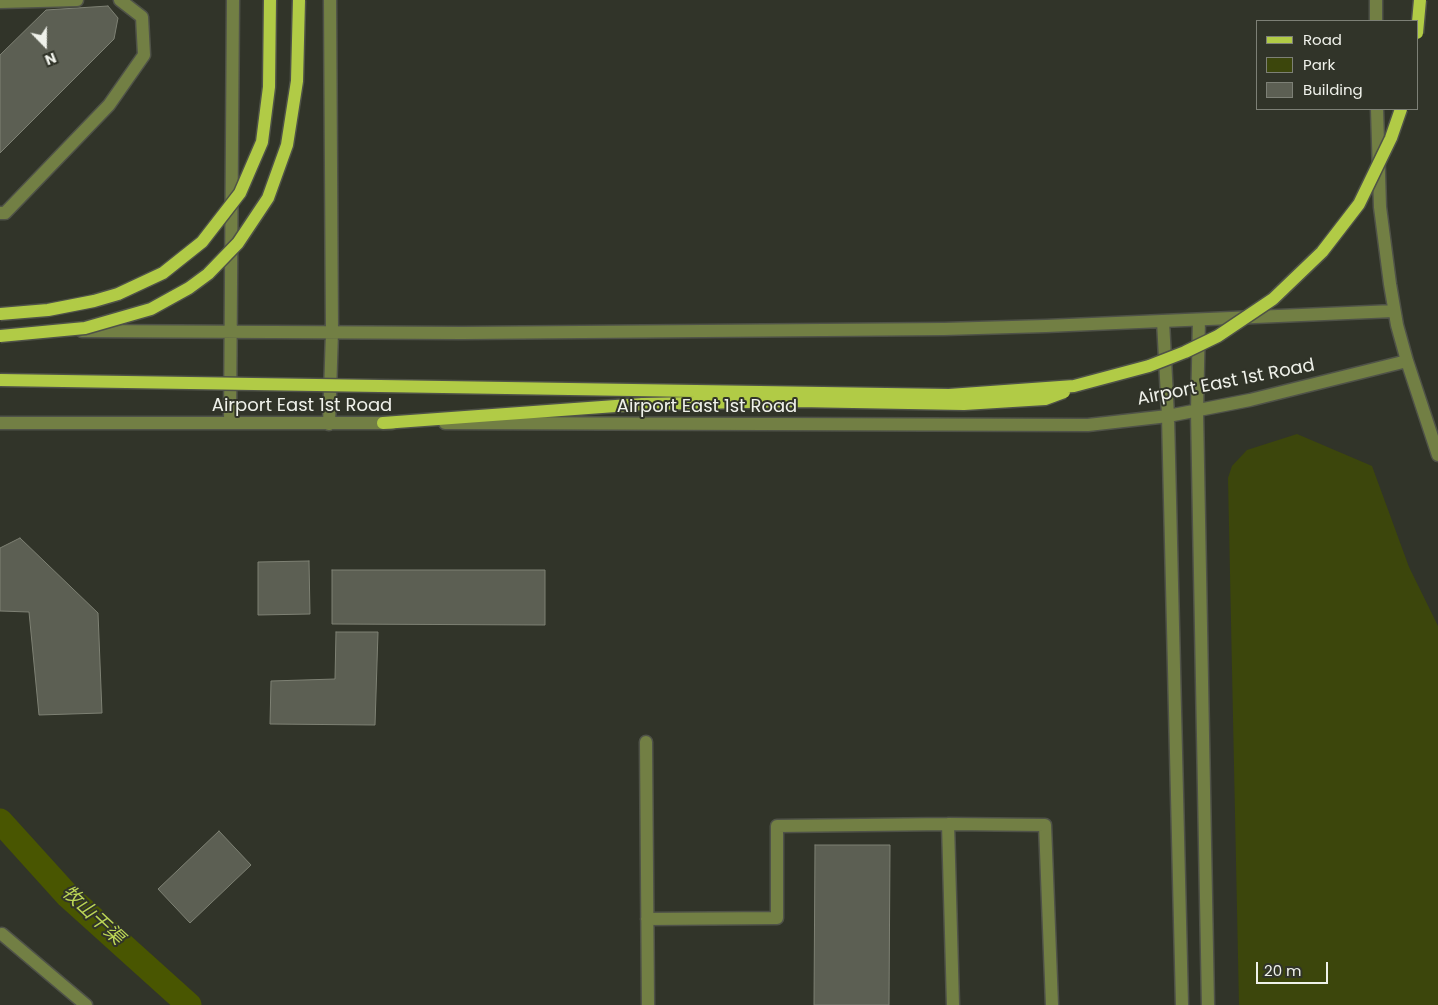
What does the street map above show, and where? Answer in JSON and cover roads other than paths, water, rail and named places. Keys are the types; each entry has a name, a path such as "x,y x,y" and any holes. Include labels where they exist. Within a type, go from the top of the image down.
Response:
{"main road":[{"path":"0,314 48,310 118,294 163,273 202,242 240,193 262,142 269,87 270,0"},
{"path":"0,336 85,328 144,312 189,288 208,274 238,243 268,198 282,165 297,81 299,0"},
{"path":"1418,22 1420,0"},
{"path":"383,424 643,404 798,401 964,404 1044,399 1148,366 1185,352 1218,336 1274,299 1297,279 1328,244 1359,204 1391,138 1401,110"},
{"path":"0,380 948,395 1048,389 1096,381"}],"street":[{"path":"0,2 77,0"},
{"path":"0,213 5,213 109,105 144,55 142,17 120,0"},
{"path":"230,424 233,0"},
{"path":"329,424 332,332 330,0"},
{"path":"1376,0 1376,20"},
{"path":"1377,110 1383,247 1394,311 1407,361 1438,455"},
{"path":"0,330 332,332 944,329 1394,311"},
{"path":"1199,320 1197,411 1208,1005"},
{"path":"1163,321 1168,416 1182,1005"},
{"name":"Airport East 1st Road","path":"0,423 1088,425 1197,411 1250,400 1407,361"},
{"path":"646,742 648,1005"},
{"path":"948,824 953,1005"},
{"path":"647,919 777,918 777,826 1045,825 1052,1005"},
{"path":"1,935 86,1005"}],"waterway":[{"name":"牧山干渠","path":"0,821 68,896 189,1005"}]}
